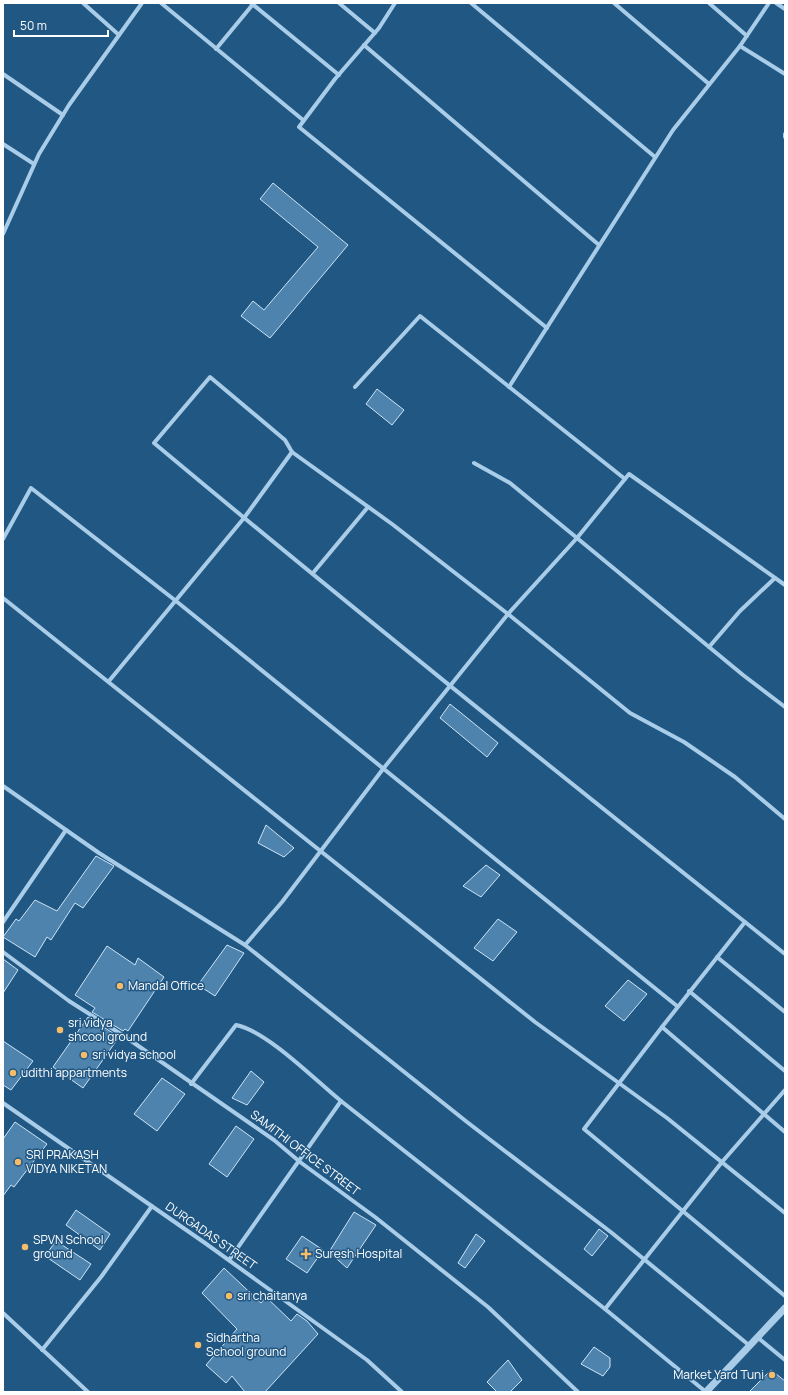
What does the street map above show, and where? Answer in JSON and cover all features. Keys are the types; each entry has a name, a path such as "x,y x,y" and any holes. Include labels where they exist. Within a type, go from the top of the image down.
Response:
{"street":[{"path":"82,3 119,35"},
{"path":"3,234 34,164 63,115 142,3"},
{"path":"161,3 303,120"},
{"path":"339,3 375,33"},
{"path":"395,3 375,33 339,75 299,127 547,328"},
{"path":"471,3 655,157"},
{"path":"614,3 709,84"},
{"path":"709,3 747,36"},
{"path":"509,387 673,130 740,46 769,3"},
{"path":"776,3 785,9"},
{"path":"216,49 253,4 339,75"},
{"path":"364,45 599,245"},
{"path":"740,46 785,74"},
{"path":"3,74 63,115"},
{"path":"3,144 34,164"},
{"path":"3,221 8,224"},
{"path":"355,387 420,316 625,479"},
{"path":"785,819 735,777 684,742 630,712 508,614 368,507 292,452 285,440 210,377 154,443 449,687 785,954"},
{"path":"110,681 244,518 292,452"},
{"path":"474,463 510,483 709,647 785,706"},
{"path":"245,945 321,851 383,769 508,614 577,538 629,474 785,585"},
{"path":"3,539 31,488 176,601 677,1006"},
{"path":"313,573 368,507"},
{"path":"709,647 740,611 775,578"},
{"path":"3,598 110,681 535,1022 620,1083 785,1213"},
{"path":"3,786 99,854 245,945 467,1122 643,1259 750,1346"},
{"path":"3,922 66,830"},
{"path":"745,922 677,1006 584,1129 785,1296"},
{"name":"SAMITHI OFFICE STREET","path":"3,952 69,1001 124,1036 191,1084 274,1140 300,1162 375,1217 488,1307 578,1392"},
{"path":"717,957 785,1012"},
{"path":"689,991 785,1071"},
{"path":"191,1084 236,1025 247,1028 267,1041 706,1392 785,1308"},
{"path":"662,1027 785,1132"},
{"path":"604,1309 682,1210 785,1090"},
{"path":"229,1260 300,1162 341,1101"},
{"name":"DURGADAS STREET","path":"3,1103 229,1260 367,1360 402,1392"},
{"path":"42,1350 102,1277 152,1206"},
{"path":"3,1313 88,1392"},
{"path":"757,1337 785,1360"}],"building":[{"path":"273,183 348,245 270,338 241,316 253,301 264,310 318,247 260,199"},
{"path":"377,389 404,410 392,425 366,404"},
{"path":"450,704 498,743 487,757 440,718"},
{"path":"266,825 294,848 284,857 258,843"},
{"path":"96,856 114,866 83,908 75,903 51,940 47,937 35,957 3,937 16,919 19,921 35,900 57,911"},
{"path":"486,865 500,875 481,897 463,886"},
{"path":"498,919 517,932 493,961 474,948"},
{"path":"227,945 244,953 215,996 198,985"},
{"name":"Mandal Office","path":"107,946 135,965 138,958 164,977 128,1031 125,1029 123,1031 92,1012 95,1008 75,995"},
{"path":"3,959 18,970 3,993"},
{"path":"628,980 647,994 624,1021 605,1006"},
{"name":"sri vidya school","path":"88,1017 119,1037 83,1088 53,1067"},
{"name":"udithi appartments","path":"3,1041 33,1061 11,1090 3,1085"},
{"path":"251,1071 264,1082 247,1105 232,1098"},
{"path":"162,1078 185,1094 157,1131 134,1114"},
{"name":"SRI PRAKASH VIDYA NIKETAN","path":"15,1122 47,1144 14,1187 11,1185 3,1196 3,1139"},
{"path":"236,1126 254,1139 227,1177 209,1164"},
{"path":"76,1210 110,1234 100,1250 66,1225"},
{"path":"354,1212 376,1225 347,1268 329,1252"},
{"path":"599,1229 608,1236 592,1256 584,1249"},
{"path":"476,1234 485,1241 465,1268 458,1263"},
{"path":"302,1236 323,1250 307,1273 286,1259"},
{"path":"56,1241 91,1264 80,1280 45,1256"},
{"path":"224,1268 261,1303 266,1297 291,1321 297,1314 307,1321 318,1334 265,1392 245,1392 232,1376 226,1383 206,1365 237,1329 202,1293"},
{"path":"594,1347 610,1358 610,1367 603,1376 581,1364"},
{"path":"508,1360 522,1380 510,1392 497,1392 487,1382"},
{"name":"Market Yard Tuni","path":"771,1370 785,1381 785,1392 749,1392"}],"place":[{"name":"Mandal Office","path":"120,986"},
{"name":"sri vidya shcool ground","path":"60,1030"},
{"name":"sri vidya school","path":"84,1055"},
{"name":"udithi appartments","path":"13,1073"},
{"name":"SRI PRAKASH VIDYA NIKETAN","path":"18,1162"},
{"name":"SPVN School ground","path":"25,1247"},
{"name":"Suresh Hospital","path":"306,1254"},
{"name":"sri chaitanya","path":"229,1296"},
{"name":"Sidhartha School ground","path":"198,1345"},
{"name":"Market Yard Tuni","path":"772,1375"}]}
